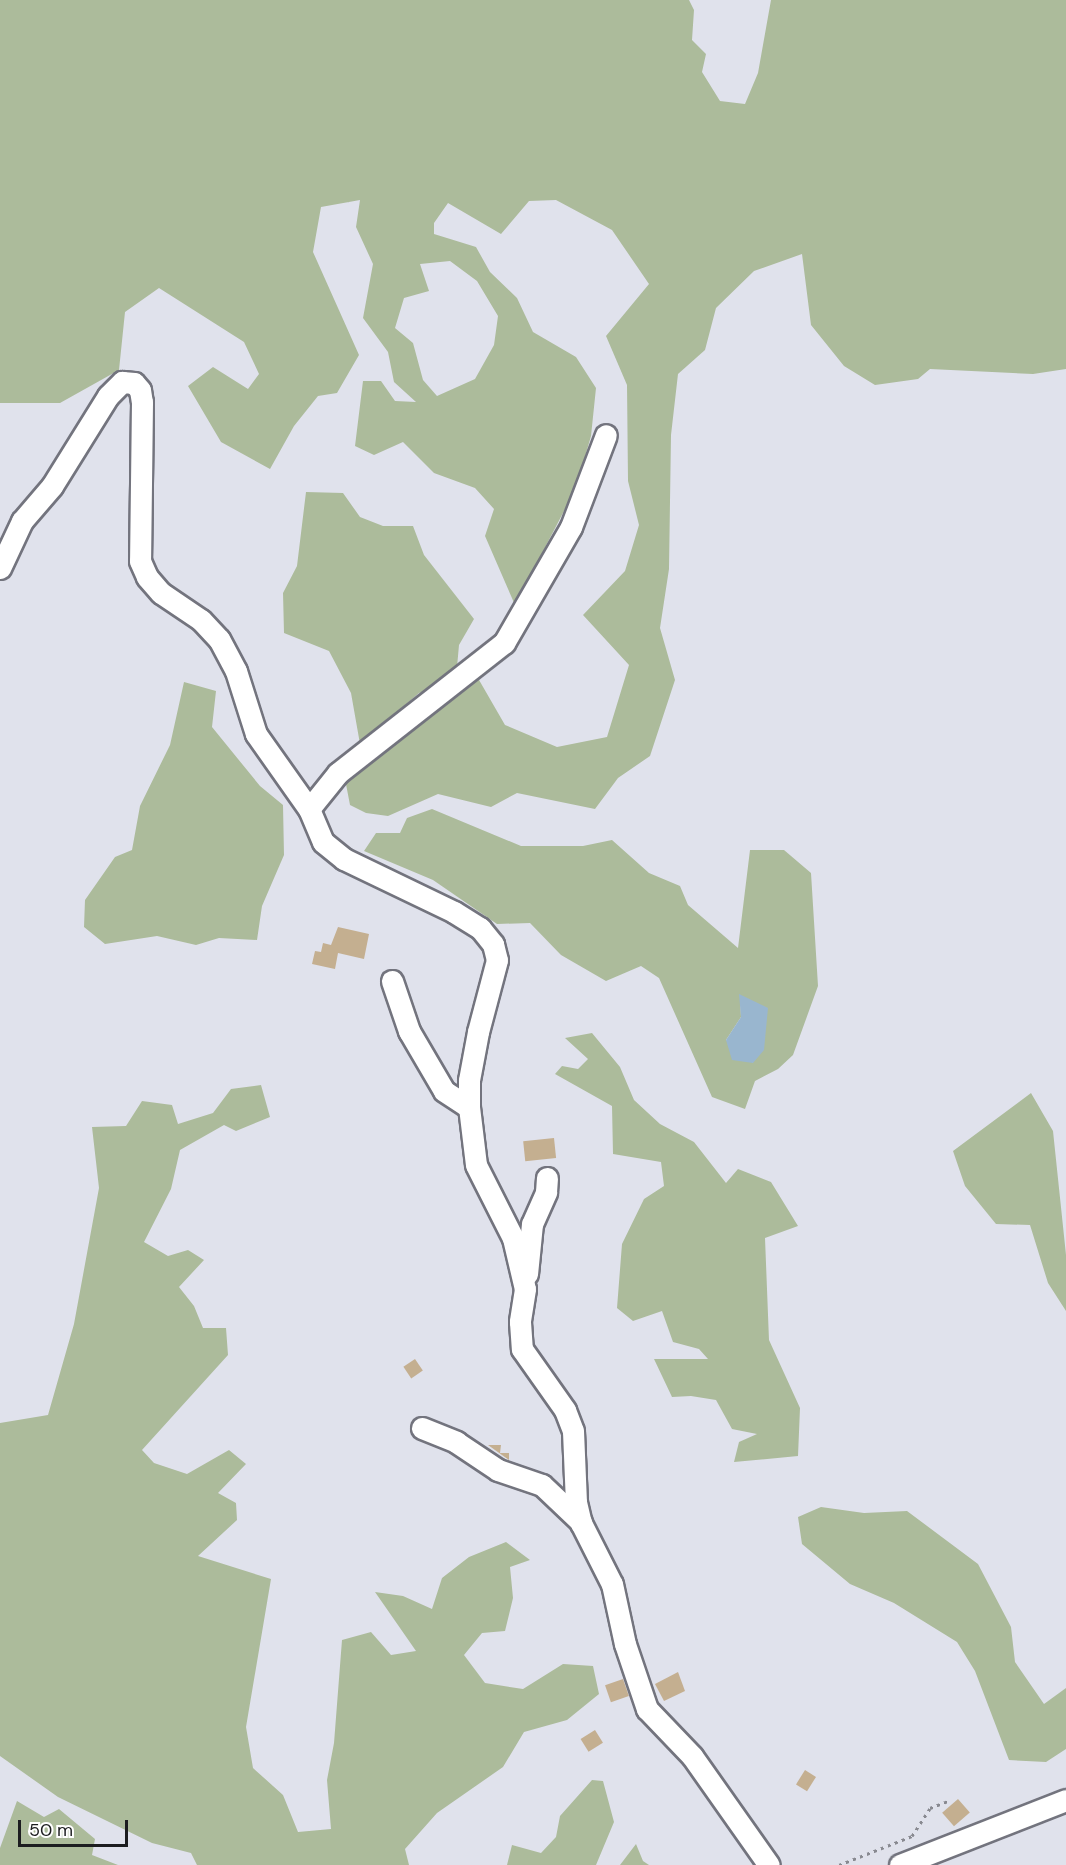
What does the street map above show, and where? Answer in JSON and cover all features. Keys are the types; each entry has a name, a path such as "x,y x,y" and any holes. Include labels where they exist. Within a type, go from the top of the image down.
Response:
{"street":[{"path":"0,568 22,520 52,486 108,396 122,382 134,383 142,402 140,561 161,593 201,620 219,639 236,671 256,734 309,808 323,842 344,860 454,912 480,928 494,944 496,960 472,1061 469,1107 476,1165 513,1238 525,1289"},
{"path":"309,808 338,773 504,643 572,527 606,435"},
{"path":"392,981 409,1031 444,1091 469,1107"},
{"path":"547,1178 546,1192 532,1224 520,1322 522,1349 565,1410 573,1431 576,1502 581,1523 612,1584 625,1644 647,1708 692,1756 769,1865"},
{"path":"422,1428 456,1442 498,1470 542,1485 581,1523"},
{"path":"900,1865 1066,1800"}],"path":[{"path":"839,1865 912,1836 930,1808 948,1801"}],"green space":[{"path":"0,0 689,0 694,10 692,40 706,54 702,72 720,101 745,104 758,73 771,0 1066,0 1066,369 1033,374 930,369 918,379 875,385 844,366 811,325 802,254 754,271 716,308 705,350 678,374 671,435 669,569 660,628 675,680 650,756 618,778 595,809 517,793 491,807 438,794 388,816 366,813 350,805 345,779 475,673 505,725 557,747 607,737 629,665 583,615 625,571 639,525 628,481 627,385 606,336 649,284 612,230 556,200 529,201 501,234 448,203 434,223 434,234 476,247 490,272 517,298 533,332 576,357 596,388 591,436 576,488 515,605 485,536 494,509 475,488 434,473 403,442 374,455 355,446 363,381 381,381 395,401 416,402 394,382 388,352 363,318 373,264 356,227 360,200 321,207 313,252 359,355 337,393 318,396 294,426 270,469 221,442 188,386 213,367 248,389 259,374 244,342 159,288 125,312 119,370 60,403 0,403","holes":["450,261 477,281 498,316 494,345 475,379 437,396 423,380 413,343 395,328 404,298 429,291 420,264"]},
{"path":"306,492 343,493 360,517 383,526 413,526 424,555 474,619 459,645 457,667 450,682 419,693 360,744 351,693 329,651 284,633 283,593 297,566"},
{"path":"184,682 216,691 212,727 260,786 283,805 284,855 262,906 257,940 219,938 196,945 157,936 105,944 84,927 85,900 115,857 132,850 140,806 170,745"},
{"path":"432,809 521,846 583,846 612,840 649,873 680,886 688,905 738,948 750,850 784,850 811,873 818,986 793,1055 778,1069 755,1081 745,1109 712,1097 659,978 641,966 606,981 561,955 530,923 497,924 433,880 364,851 376,833 400,833 407,818","holes":["740,995 753,1063 726,1040 741,1017"]},
{"path":"592,1033 620,1067 634,1100 660,1124 694,1142 726,1183 738,1169 771,1182 798,1226 765,1238 769,1340 800,1408 798,1456 734,1462 739,1442 757,1434 732,1429 716,1400 691,1396 672,1397 654,1359 708,1359 699,1349 673,1342 662,1311 633,1321 617,1308 622,1244 644,1199 664,1186 661,1162 613,1154 612,1106 555,1074 562,1066 578,1069 588,1059 565,1038"},
{"path":"261,1085 270,1117 236,1131 224,1125 180,1150 171,1189 144,1242 168,1256 188,1250 204,1260 179,1287 194,1306 203,1328 226,1328 228,1355 142,1450 154,1463 187,1474 229,1450 246,1464 218,1493 236,1503 237,1520 198,1556 271,1579 246,1727 253,1768 283,1795 298,1832 331,1829 327,1780 334,1743 342,1640 371,1632 391,1655 416,1651 375,1592 403,1596 432,1609 442,1578 469,1557 506,1542 530,1560 510,1567 513,1598 505,1631 482,1633 464,1655 485,1683 523,1689 563,1664 593,1666 599,1694 567,1720 524,1732 503,1767 437,1813 405,1849 409,1865 197,1865 191,1853 152,1843 58,1797 0,1756 0,1423 48,1415 74,1324 99,1188 92,1127 126,1126 142,1101 172,1105 178,1124 213,1113 231,1089"},
{"path":"1031,1093 1053,1131 1066,1255 1066,1311 1048,1283 1030,1225 996,1224 965,1186 953,1151"},
{"path":"821,1507 864,1513 907,1511 978,1564 1011,1627 1015,1662 1044,1704 1066,1688 1066,1749 1046,1762 1009,1760 975,1671 957,1642 894,1603 850,1584 802,1544 798,1517"},
{"path":"592,1780 603,1781 614,1822 596,1865 507,1865 512,1845 541,1853 556,1837 560,1816"},
{"path":"17,1801 44,1817 59,1809 95,1839 92,1855 118,1865 0,1865 0,1848"},
{"path":"636,1844 643,1861 649,1865 620,1865"}],"water":[{"path":"739,994 768,1008 764,1050 753,1063 732,1060 726,1040 741,1017"}],"building":[{"path":"338,927 369,934 364,959 338,953 335,969 312,964 315,951 321,952 323,943 331,945"},
{"path":"554,1138 556,1158 525,1161 523,1141"},
{"path":"415,1359 423,1371 411,1378 403,1367"},
{"path":"488,1445 501,1445 500,1453 509,1453 509,1460"},
{"path":"678,1672 685,1691 664,1701 655,1684"},
{"path":"623,1679 629,1696 611,1702 605,1685"},
{"path":"595,1730 603,1743 589,1752 581,1739"},
{"path":"805,1770 816,1777 807,1791 796,1784"},
{"path":"958,1799 970,1813 954,1826 942,1813"}]}
